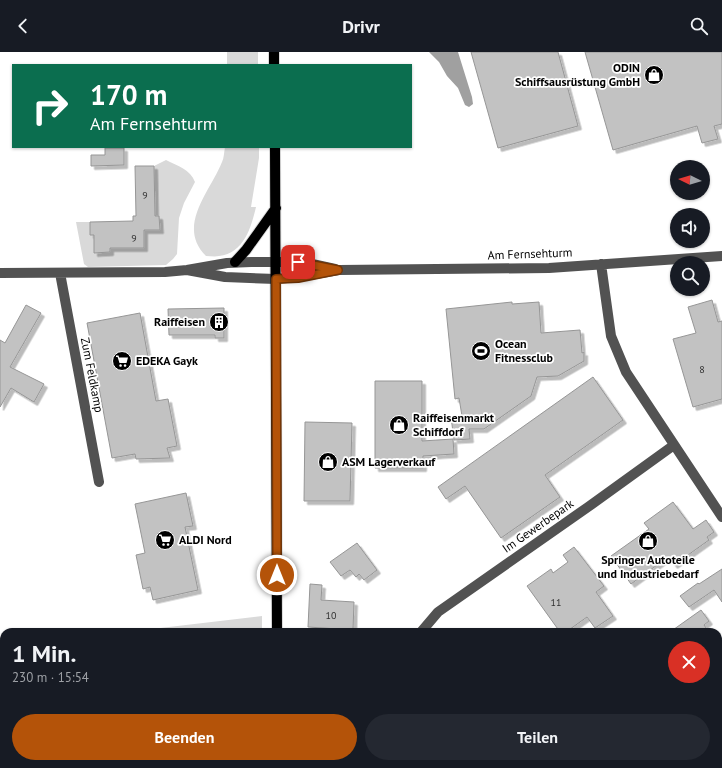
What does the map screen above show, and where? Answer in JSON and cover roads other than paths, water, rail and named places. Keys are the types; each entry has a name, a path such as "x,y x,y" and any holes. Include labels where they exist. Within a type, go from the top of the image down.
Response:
{"main road":[{"path":"274,52 274,64"},
{"path":"275,148 277,628"},
{"path":"235,262 246,250 276,208"}],"street":[{"name":"Am Fernsehturm","path":"276,279 298,278 338,270 549,268 722,256"},
{"path":"0,273 156,272 187,270 227,262 276,262"},
{"name":"Am Fernsehturm","path":"276,262 303,262 338,270"},
{"path":"601,264 611,336 626,372 722,517"},
{"path":"187,270 225,277 276,279"},
{"name":"Zum Feldkamp","path":"60,273 99,482"},
{"name":"Im Gewerbepark","path":"424,628 438,612 674,445"}],"place":[{"name":"ODIN Schiffsausrüstung GmbH","path":"654,75"},
{"name":"Raiffeisen","path":"219,322"},
{"name":"Ocean Fitnessclub","path":"481,351"},
{"name":"EDEKA Gayk","path":"122,361"},
{"name":"Raiffeisenmarkt Schiffdorf","path":"399,425"},
{"name":"ASM Lagerverkauf","path":"328,462"},
{"name":"ALDI Nord","path":"165,540"},
{"name":"Springer Autoteile und Industriebedarf","path":"648,541"}]}
